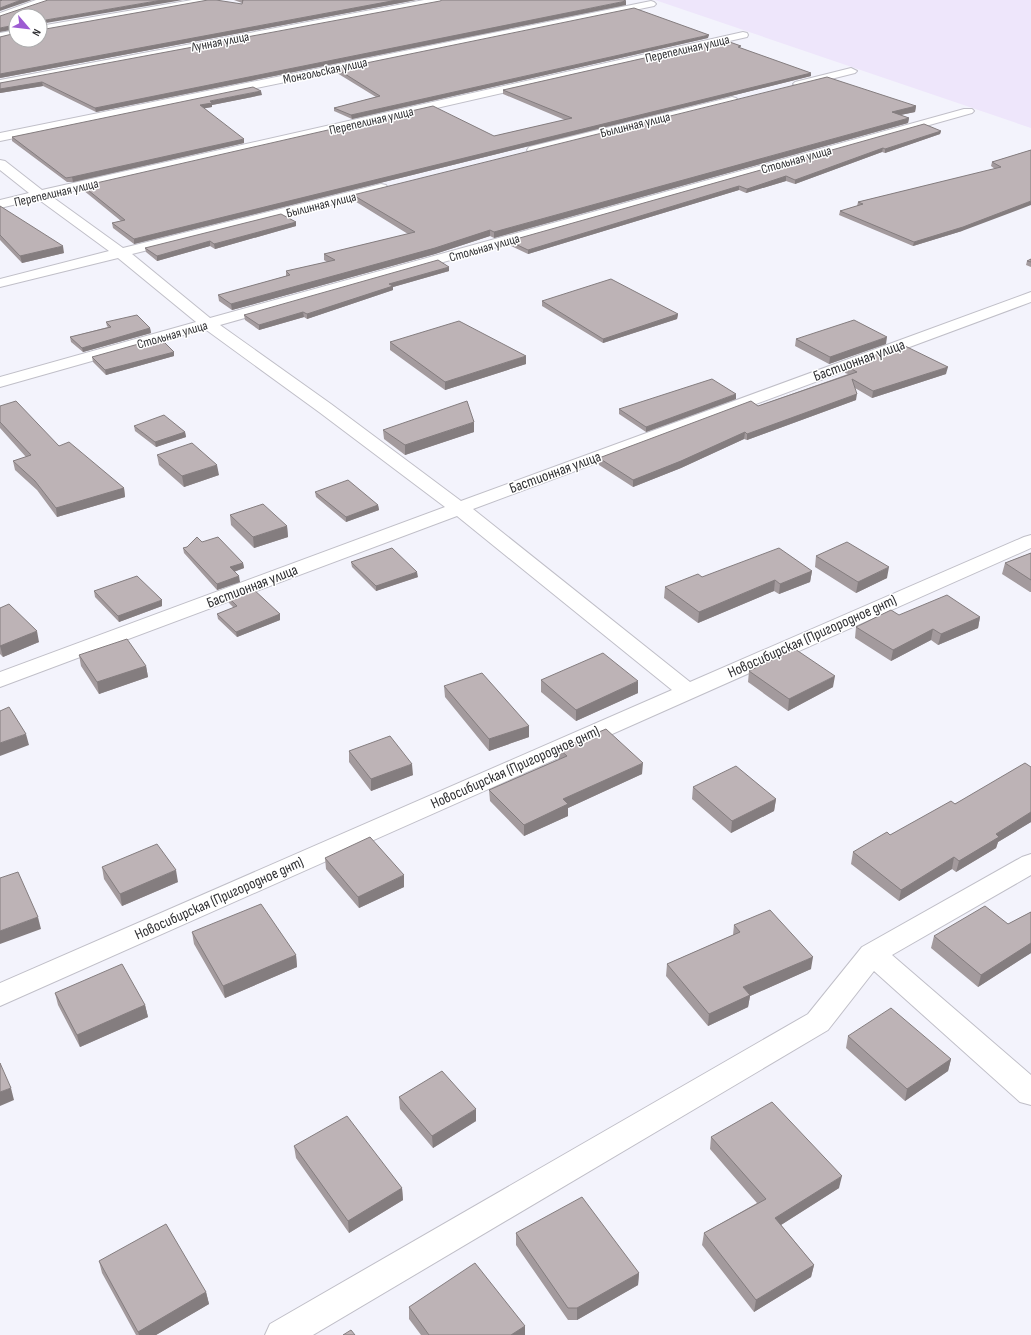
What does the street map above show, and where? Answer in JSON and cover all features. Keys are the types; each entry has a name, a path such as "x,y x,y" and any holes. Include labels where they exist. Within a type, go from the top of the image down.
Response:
{"street":[{"path":"0,16 45,0"},
{"path":"48,28 209,0"},
{"name":"Лунная улица","path":"0,83 440,0"},
{"name":"Монгольская улица","path":"0,137 651,4"},
{"name":"Перепелиная улица","path":"0,204 743,35"},
{"path":"790,86 852,71"},
{"name":"Былинная улица","path":"524,152 745,97"},
{"name":"Стольная улица","path":"0,382 968,111"},
{"path":"0,164 40,195 121,253 208,324 325,408 459,508 687,691"},
{"name":"Былинная улица","path":"0,283 394,185"},
{"name":"Бастионная улица","path":"0,680 81,651 459,508 1031,297"},
{"name":"Новосибирская (Пригородное днт)","path":"0,994 1031,541"},
{"path":"282,1335 818,1022 872,954 1031,863"},
{"path":"872,954 1031,1093"}],"shaded area":[{"path":"655,0 1031,0 1031,128"}],"building":[{"path":"0,0 1,1 21,0 0,8"},
{"path":"48,0 162,0 48,20 48,8 24,8"},
{"path":"208,0 242,4 243,0 397,0 0,74 0,37 8,35 8,48 48,48 48,29"},
{"path":"442,0 626,1 95,108 42,82 0,89 0,83"},
{"path":"634,8 709,35 351,115 334,108 380,96 337,69"},
{"path":"8,13 8,26 0,28 0,16"},
{"path":"724,40 741,46 738,47 811,73 134,239 112,223 125,220 83,186 433,106 494,136 572,118 503,90"},
{"path":"827,77 916,106 892,112 909,118 494,232 490,230 435,248 231,304 218,295 290,275 286,271 335,260 324,254 415,232 353,195"},
{"path":"253,87 261,91 210,101 212,103 200,105 244,139 72,177 66,178 12,137"},
{"path":"924,124 941,131 885,149 883,148 795,180 786,176 747,189 739,186 528,250 509,241"},
{"path":"1031,150 1031,201 963,227 914,242 840,211 863,204 858,202 1001,167 992,162"},
{"path":"0,206 63,246 20,256 0,235"},
{"path":"281,214 296,222 214,244 210,241 157,256 145,248"},
{"path":"438,260 449,267 389,284 393,286 307,314 303,312 259,325 244,315"},
{"path":"611,279 678,314 603,339 542,301"},
{"path":"137,315 150,328 82,348 70,337 111,327 106,322"},
{"path":"854,320 887,337 830,357 796,339"},
{"path":"459,321 526,356 445,382 390,342"},
{"path":"160,338 174,352 105,370 92,357"},
{"path":"903,345 948,367 873,391 852,379 857,394 747,434 745,432 681,461 633,480 599,458 751,401 758,406 857,372 846,366"},
{"path":"712,379 736,394 646,427 619,409"},
{"path":"16,401 59,446 69,442 124,488 56,508 35,481 13,461 31,455 0,422 0,406"},
{"path":"467,401 474,422 405,445 383,430"},
{"path":"164,415 185,432 155,442 134,426"},
{"path":"192,443 217,465 182,476 157,455"},
{"path":"348,480 378,505 346,517 315,492"},
{"path":"263,504 287,526 253,537 230,515"},
{"path":"197,537 202,542 218,537 243,563 230,567 239,576 217,584 183,548 187,547"},
{"path":"847,542 889,567 858,582 816,556"},
{"path":"392,548 417,572 376,586 351,562"},
{"path":"779,548 812,571 780,584 775,580 699,612 665,587 698,574 702,577"},
{"path":"1031,553 1031,580 1005,563"},
{"path":"137,576 162,600 118,616 94,591"},
{"path":"252,588 280,614 236,632 217,614 237,606 228,597"},
{"path":"947,595 980,617 941,634 933,629 893,650 856,627 891,610 899,615"},
{"path":"9,604 37,631 0,646 0,608"},
{"path":"127,639 146,666 97,682 79,655"},
{"path":"795,649 835,676 789,699 749,671"},
{"path":"603,653 638,681 576,710 541,680"},
{"path":"482,673 529,726 489,739 444,686"},
{"path":"9,707 26,734 0,743 0,711"},
{"path":"606,729 643,763 563,799 568,804 524,825 489,790 567,756 559,749"},
{"path":"390,736 412,764 371,779 349,751"},
{"path":"1025,763 1031,767 1031,812 996,834 999,837 959,861 954,857 901,890 853,852 887,832 890,835 951,801 955,804"},
{"path":"736,766 776,799 732,821 693,787"},
{"path":"370,837 404,875 358,897 325,858"},
{"path":"157,844 176,870 120,894 102,867"},
{"path":"18,872 38,917 0,931 0,878"},
{"path":"261,904 296,955 223,986 192,932"},
{"path":"985,906 1008,924 1031,912 1031,943 981,975 934,936"},
{"path":"770,910 813,957 743,987 750,995 709,1014 667,964 740,932 734,925"},
{"path":"122,964 145,1005 77,1035 55,993"},
{"path":"891,1008 951,1059 907,1089 848,1036"},
{"path":"0,1063 11,1088 0,1092"},
{"path":"442,1071 476,1109 432,1136 399,1097"},
{"path":"772,1102 842,1176 775,1218 814,1265 756,1300 704,1233 766,1199 711,1137"},
{"path":"347,1116 402,1188 348,1221 294,1146"},
{"path":"582,1197 639,1273 577,1308 568,1308 516,1233"},
{"path":"166,1224 206,1292 138,1332 99,1261"},
{"path":"475,1263 525,1326 511,1335 429,1335 409,1307"},
{"path":"351,1330 355,1335 343,1335"}]}
